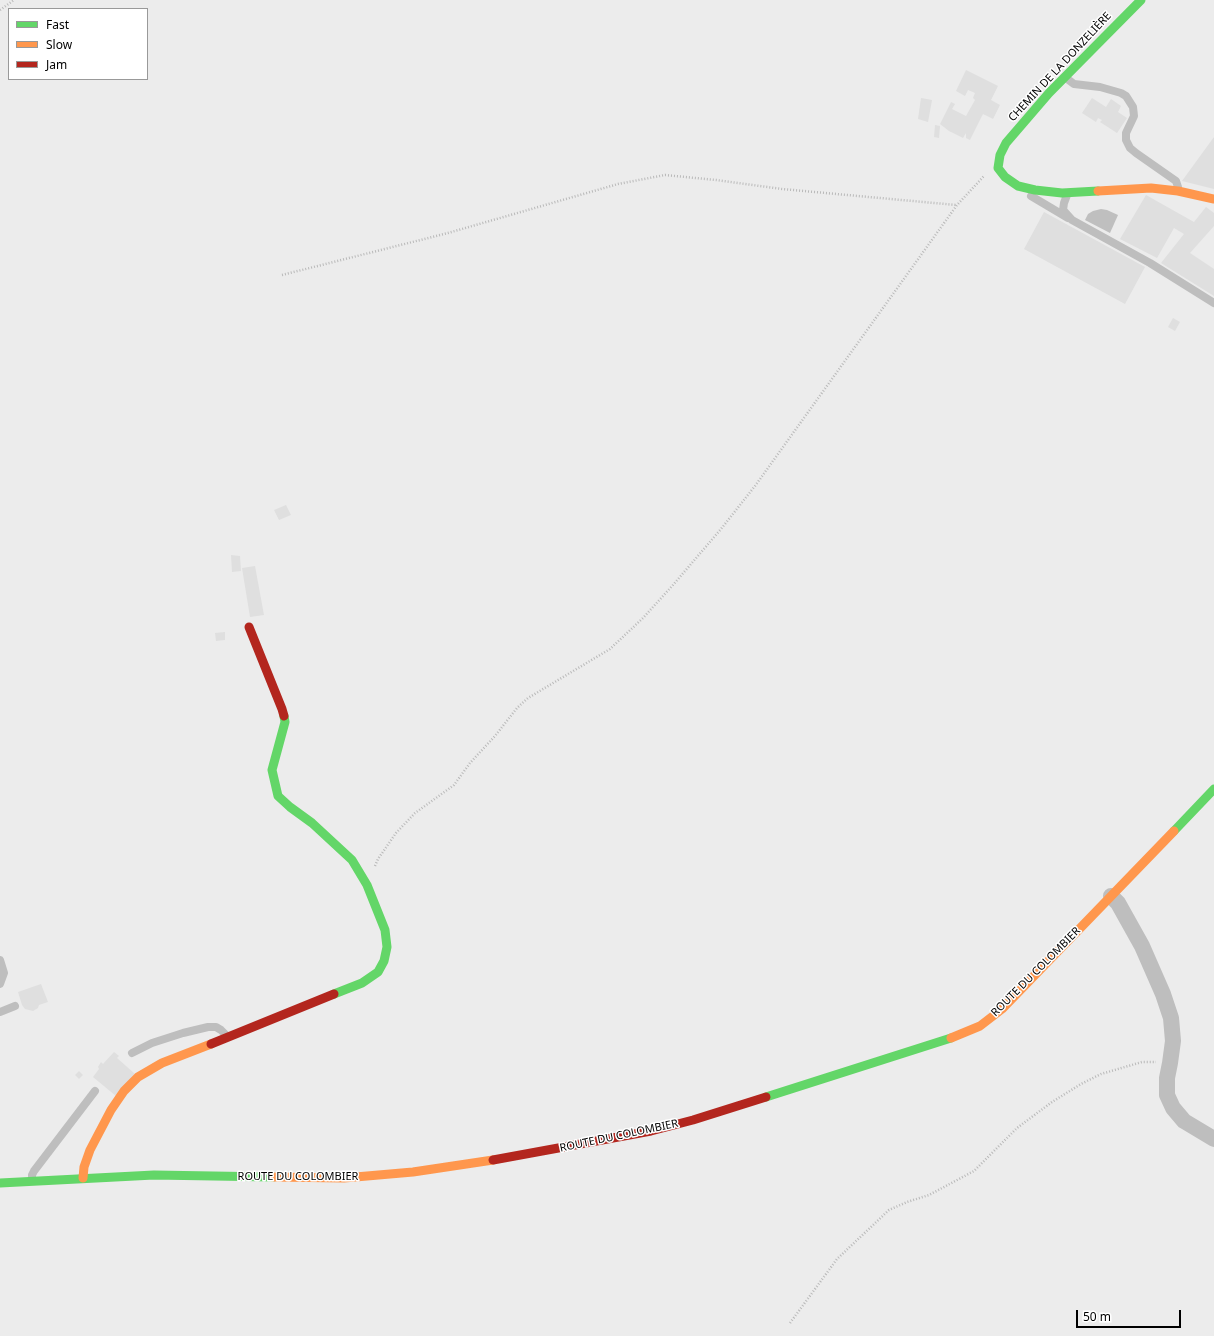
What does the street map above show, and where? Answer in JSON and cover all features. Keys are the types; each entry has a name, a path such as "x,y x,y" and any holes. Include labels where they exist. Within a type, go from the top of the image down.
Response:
{"street":[{"name":"CHEMIN DE LA DONZELIÈRE","path":"998,168 1000,155 1006,143 1049,93 1141,0"},
{"path":"998,168 1005,177 1018,186 1035,190 1069,192 1151,188 1178,191 1214,199"},
{"path":"83,1178 84,1167 90,1150 111,1110 124,1091 138,1077 162,1063 362,983 378,972 384,961 387,947 385,930 367,885 352,860 312,823 290,808 278,796 272,770 285,722 282,709 249,627"},
{"name":"ROUTE DU COLOMBIER","path":"0,1183 154,1174 344,1178 413,1172 529,1154 672,1126 931,1045 958,1036 980,1026 1002,1009 1214,789"},
{"path":"1111,896 1121,907 1142,946 1163,994 1171,1018 1173,1041 1167,1078 1167,1095 1173,1108 1184,1121 1214,1139"}],"lane":[{"path":"1065,77 1074,84 1100,87 1126,96 1132,107 1134,116 1126,133 1126,140 1130,148 1143,159 1176,181 1178,191"},
{"path":"1018,186 1054,210 1150,263 1214,303"},
{"path":"1069,192 1066,197 1063,210 1072,220"},
{"path":"0,960 4,973 0,984"},
{"path":"0,1012 15,1006"},
{"path":"132,1053 152,1043 208,1027 216,1027 227,1037"},
{"path":"32,1181 34,1171 95,1091"}],"path":[{"path":"0,10 14,0"},
{"path":"367,885 378,859 396,834 415,814 454,785 470,763 495,736 517,708 528,698 610,649 643,618 672,586 721,530 755,486 957,205 988,173 998,168"},
{"path":"282,275 448,233 618,184 665,175 782,189 957,205"},
{"path":"790,1323 837,1259 889,1210 908,1202 929,1196 974,1171 1016,1128 1052,1102 1101,1074 1142,1062 1170,1063"}],"shaded area":[{"path":"0,0 1214,0 1214,1336 0,1336"},
{"path":"1101,209 1118,215 1110,233 1085,220 1088,214"}],"building":[{"path":"966,70 998,86 991,100 1000,105 993,119 983,114 970,140 966,138 966,133 963,138 949,131 940,124 951,102 955,104 952,109 966,116 975,100 973,98 975,93 968,90 965,96 956,91"},
{"path":"921,98 932,100 928,122 918,119"},
{"path":"1092,98 1106,107 1111,99 1121,106 1118,112 1127,118 1117,133 1100,122 1102,120 1098,118 1096,122 1082,113"},
{"path":"935,125 940,126 939,138 934,137"},
{"path":"1214,137 1214,189 1182,181"},
{"path":"1146,195 1194,222 1206,207 1214,213 1214,226 1190,253 1214,269 1214,296 1161,263 1184,234 1174,228 1157,258 1120,239"},
{"path":"1044,212 1145,267 1125,304 1024,249"},
{"path":"1173,318 1180,322 1175,331 1168,327"},
{"path":"286,505 291,515 279,520 274,510"},
{"path":"231,555 240,556 241,571 232,572"},
{"path":"255,566 264,615 250,617 242,568"},
{"path":"225,632 225,640 216,641 215,633"},
{"path":"41,984 48,1002 39,1005 38,1008 33,1011 25,1009 22,1005 18,992"},
{"path":"114,1052 119,1056 117,1058 135,1074 116,1096 93,1077 99,1069 98,1067 101,1062 103,1064"},
{"path":"79,1071 83,1075 79,1079 75,1075"}],"traffic: fast":[{"path":"1098,191 1062,193 1035,190 1018,186 1005,177 998,168 1000,155 1006,143 1049,93 1141,0"},
{"path":"284,716 285,722 272,770 278,796 312,823 352,860 367,885 385,930 387,947 384,961 378,972 362,983 334,994"},
{"path":"1174,831 1214,789"},
{"path":"766,1097 951,1038"},
{"path":"0,1183 154,1175 273,1177"}],"traffic: slow":[{"path":"1098,191 1151,188 1178,191 1214,199"},
{"path":"951,1038 980,1026 1002,1009 1174,831"},
{"path":"83,1178 84,1167 90,1150 111,1110 124,1091 138,1077 162,1063 211,1044"},
{"path":"273,1177 344,1178 413,1172 493,1160"}],"traffic: jam":[{"path":"249,627 284,716"},
{"path":"211,1044 334,994"},
{"path":"493,1160 651,1131 693,1120 766,1097"}]}
